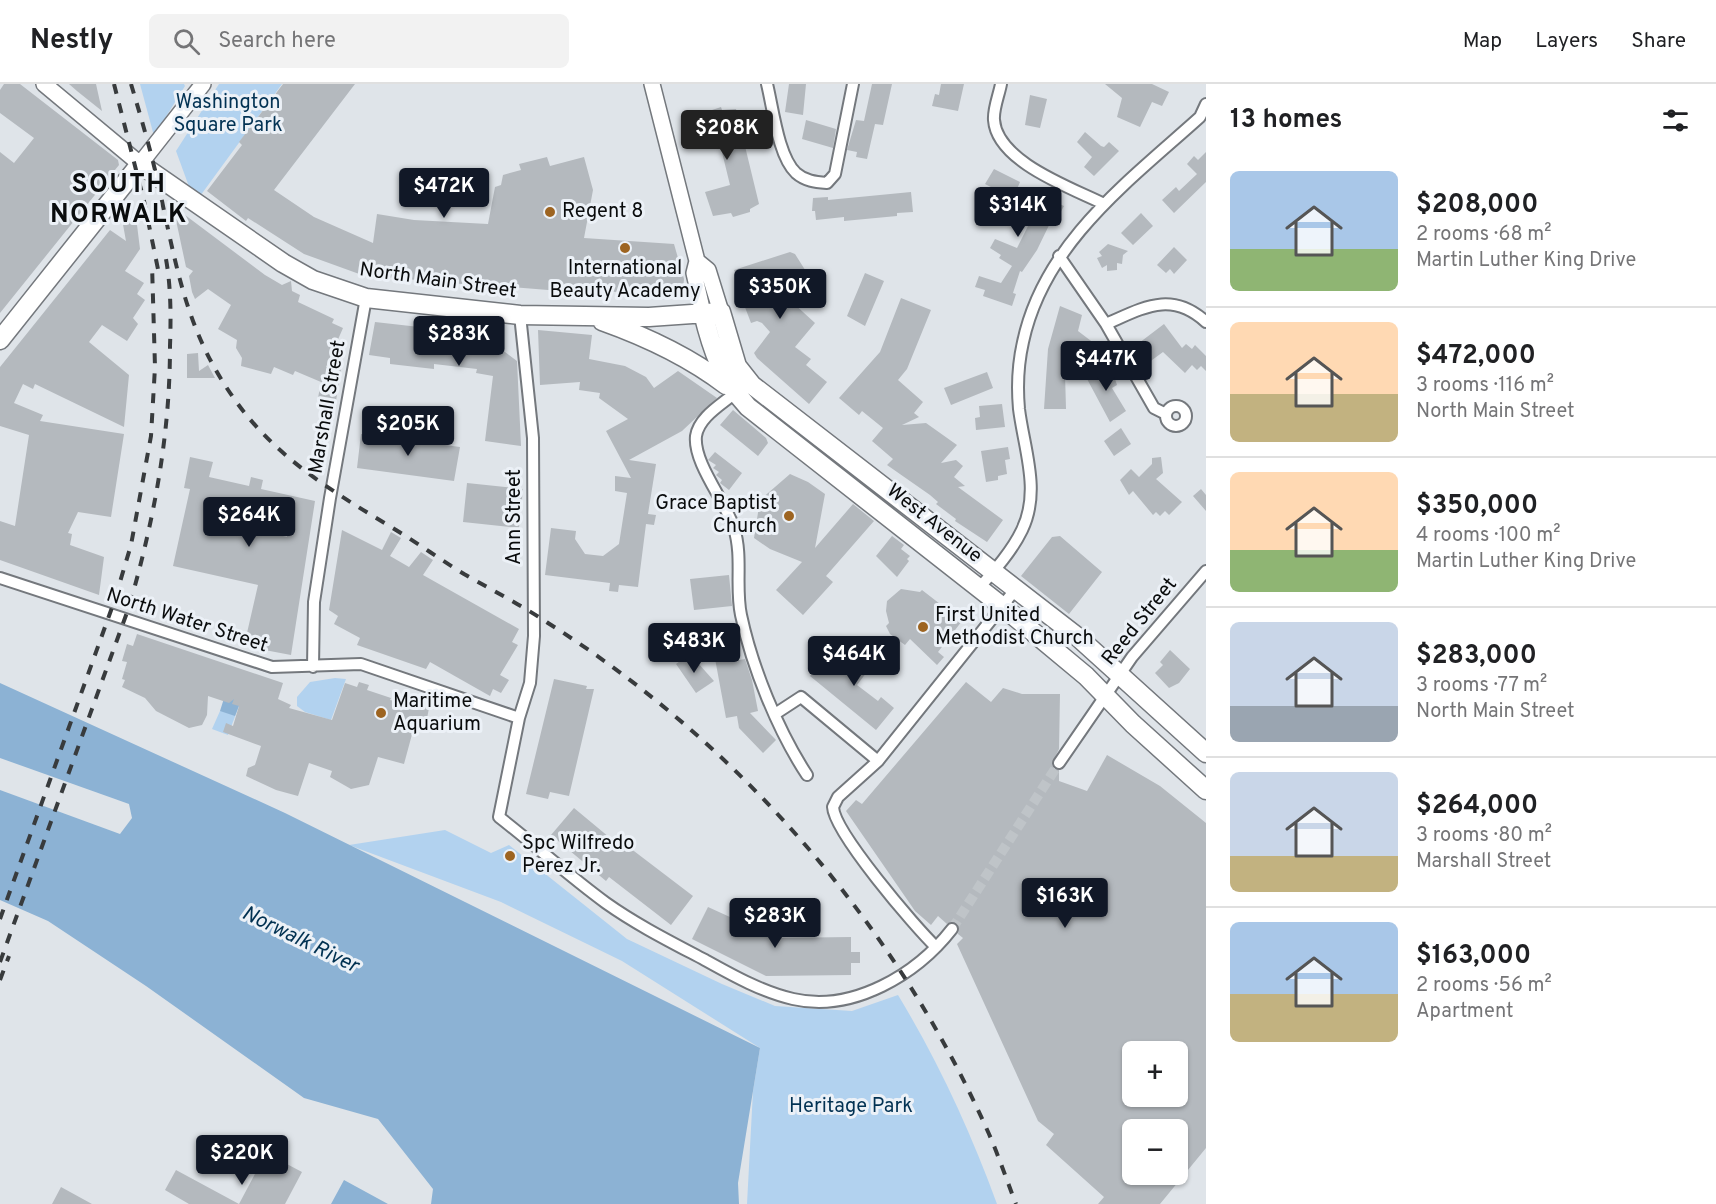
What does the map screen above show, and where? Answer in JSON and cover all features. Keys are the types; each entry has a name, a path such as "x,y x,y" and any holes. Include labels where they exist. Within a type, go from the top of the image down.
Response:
{"main road":[{"path":"44,84 140,164"},
{"path":"0,340 203,84"},
{"path":"652,84 697,261 708,270 712,313"},
{"name":"North Main Street","path":"140,164 283,263 313,280 366,298 520,315 649,317 712,313"},
{"name":"West Avenue","path":"712,313 737,366 752,385 1085,643 1206,753"},
{"name":"West Avenue","path":"712,313 713,352 733,391 757,414 1003,607 1086,676 1105,697 1206,790"},
{"name":"North Main Street","path":"587,316 640,334 670,349 702,366 733,391"}],"street":[{"path":"766,84 785,156 796,172 810,181 827,183 835,174 853,84"},
{"path":"1001,84 994,120 1000,137 1011,153 1031,167 1104,204"},
{"path":"979,588 1023,528 1030,505 1031,481 1019,408 1018,369 1025,334 1037,300 1059,256 1104,204 1203,120 1206,104"},
{"path":"1059,256 1106,324 1143,392 1154,408 1166,414"},
{"name":"Marshall Street","path":"314,667 314,602 317,580 366,298"},
{"path":"1106,324 1151,304 1170,303 1190,309 1206,322"},
{"name":"Ann Street","path":"519,718 530,684 534,636 533,438 520,315"},
{"path":"733,391 699,426 696,437 698,454 735,530 739,547 740,613 775,714 789,746 807,775"},
{"name":"Reed Street","path":"1105,697 1153,630 1206,571"},
{"name":"North Water Street","path":"0,578 272,667 361,664 519,718"},
{"path":"936,947 902,911 833,816 833,807 838,797 878,761 1015,590"},
{"path":"775,714 801,697 878,761"},
{"path":"1059,763 1105,697"},
{"path":"519,718 499,817 605,902 660,936 728,973 794,999 815,1001 844,998 887,983 919,963 952,928"}],"green space":[{"path":"140,84 184,84 185,86 154,136"},
{"name":"Washington Square Park","path":"219,84 282,84 195,203 176,151"},
{"path":"335,678 346,679 331,720 305,712 297,706 297,697 310,682"},
{"path":"242,698 228,735 212,729 220,711"},
{"name":"Heritage Park","path":"445,830 491,853 509,845 627,939 722,984 775,1006 852,1011 898,995 953,1097 997,1204 747,1204 753,1091 760,1048 622,961 501,902 349,845"}],"water":[{"name":"Norwalk River","path":"0,683 285,813 760,1048 738,1183 739,1204 431,1204 433,1189 378,1119 304,1098 146,986 48,921 0,900"},
{"path":"226,692 242,698 235,716 220,711"},
{"path":"344,1180 388,1204 331,1204"}],"pier":[{"path":"0,758 129,804 132,818 120,834 0,790"}],"building":[{"path":"4,84 20,84 118,160 119,165 0,313 0,152 14,163 34,138 0,113 0,90"},
{"path":"69,84 96,84 102,111 77,91"},
{"path":"283,84 355,84 274,190 314,217 373,243 377,214 414,220 488,224 495,187 501,185 503,175 521,170 519,164 547,157 550,166 584,157 593,190 584,238 674,244 684,279 683,289 675,296 499,286 488,289 463,278 462,284 362,275 304,254 248,218 246,221 207,191 242,145 239,142"},
{"path":"789,84 806,84 803,115 785,112"},
{"path":"872,84 892,84 883,125 875,124 867,159 856,157 857,152 847,150 856,120 864,121"},
{"path":"941,84 964,84 958,111 932,106 935,94 939,95"},
{"path":"1105,84 1152,84 1169,92 1162,106 1152,102 1140,127 1117,117 1122,98"},
{"path":"1030,95 1047,99 1040,128 1025,125"},
{"path":"721,107 722,110 736,109 759,204 750,209 750,212 733,217 731,213 713,216 705,192 730,185 719,140 692,148 686,126 703,117 703,113"},
{"path":"806,120 836,129 833,148 802,139"},
{"path":"1085,132 1101,146 1104,147 1109,142 1119,151 1094,176 1084,167 1092,157 1077,142"},
{"path":"1206,152 1206,182 1174,213 1162,200 1176,187 1179,191 1197,174 1187,164 1194,156 1198,160"},
{"path":"994,169 1020,182 1017,189 1037,203 1041,196 1064,206 1058,217 1054,215 1037,250 1022,272 1020,271 1013,293 1016,294 1012,306 983,296 985,290 975,287 979,276 1001,283 1012,266 999,258 1001,255 990,248 995,239 1017,248 1033,216 1016,204 1018,201 985,184"},
{"path":"911,192 913,212 897,213 897,216 844,221 844,217 816,220 815,211 812,211 813,198 828,197 828,200"},
{"path":"173,206 265,275 282,285 291,281 292,291 300,295 298,302 334,319 332,323 343,328 326,367 341,369 336,401 318,398 321,382 295,371 293,375 274,367 271,374 241,366 242,358 236,348 237,340 218,329 231,305 208,289 195,299 192,292 189,276 193,271 186,267"},
{"path":"1141,213 1153,226 1133,245 1121,233"},
{"path":"136,217 140,249 125,271 144,283 137,294 145,300 133,318 138,324 127,341 102,325 89,342 129,375 124,427 35,384 33,389 23,384 14,403 43,415 40,421 124,434 111,517 78,512 68,533 72,534 70,545 104,557 99,595 0,560 0,521 15,526 29,435 0,426 0,367 110,230 126,241 122,219"},
{"path":"1108,244 1128,251 1123,255 1122,264 1117,263 1117,270 1107,271 1107,265 1102,268 1097,258 1102,256 1099,252"},
{"path":"1174,247 1187,260 1174,274 1170,269 1166,273 1157,265"},
{"path":"790,252 795,254 807,273 803,282 798,284 791,301 815,323 795,347 811,359 806,365 827,382 809,404 757,358 754,353 770,332 762,323 757,321 751,323 735,289 739,284 734,270"},
{"path":"865,273 884,281 865,326 847,316"},
{"path":"901,298 931,310 907,369 898,380 923,402 914,413 919,417 902,425 926,423 957,445 941,463 956,460 963,466 954,477 965,486 958,487 1003,520 987,542 955,521 956,519 936,504 938,502 930,495 887,465 893,459 872,441 883,428 862,411 859,415 839,398 880,352"},
{"path":"1060,306 1082,315 1078,331 1099,347 1092,356 1071,341 1068,377 1065,373 1066,409 1044,409 1048,349"},
{"path":"375,322 481,334 517,361 521,446 485,441 493,376 476,373 477,369 434,364 434,369 390,364 390,358 369,355"},
{"path":"1164,324 1182,348 1186,344 1192,349 1195,345 1206,356 1206,371 1201,366 1197,370 1192,365 1185,373 1163,352 1148,363 1140,353 1144,350 1139,343"},
{"path":"538,330 592,335 589,359 625,366 646,377 654,388 678,371 717,398 682,431 629,460 656,464 648,514 656,515 654,525 646,524 638,587 619,585 618,592 609,591 610,583 545,575 551,528 576,531 575,539 585,554 603,556 619,544 627,493 615,491 615,476 631,478 606,431 628,419 599,398 600,393 579,390 580,382 540,385"},
{"path":"198,353 199,371 208,365 215,378 187,378 187,354"},
{"path":"1104,362 1117,385 1112,388 1126,411 1110,422 1086,377"},
{"path":"987,372 993,388 951,405 944,388"},
{"path":"1002,404 1005,427 976,430 975,418 980,417 979,406"},
{"path":"733,410 766,438 768,443 758,456 720,425"},
{"path":"1121,428 1131,444 1114,456 1104,441"},
{"path":"361,434 460,447 454,481 357,468"},
{"path":"1008,447 1010,459 1005,460 1007,474 998,476 998,480 986,482 981,451"},
{"path":"715,452 742,473 729,490 720,483 722,480 716,475 719,472 713,468 716,465 708,460"},
{"path":"190,457 213,462 209,477 249,486 251,477 263,480 261,489 315,501 291,655 244,646 258,585 173,566 190,489 184,488","holes":["258,511 289,518 287,537 254,529"]},
{"path":"1161,457 1163,473 1156,479 1182,502 1169,515 1165,511 1160,516 1156,512 1153,515 1133,491 1129,495 1120,480 1131,469 1139,477 1152,464 1152,458"},
{"path":"790,474 808,482 825,494 815,548 853,504 874,521 826,576 833,582 803,615 776,590 802,562 770,549 754,538 760,500"},
{"path":"467,483 523,489 519,528 463,522"},
{"path":"1201,489 1206,495 1206,511 1193,496"},
{"path":"342,530 382,550 391,532 401,538 390,556 409,567 421,552 433,560 423,575 519,629 512,642 518,645 500,675 509,680 501,693 493,689 490,696 430,662 426,669 357,645 360,638 334,624 338,616 329,610"},
{"path":"892,536 904,545 901,549 910,556 897,577 876,556"},
{"path":"1060,536 1102,572 1069,614 1021,576 1052,537"},
{"path":"729,575 732,606 694,610 690,579"},
{"name":"First United Methodist Church","path":"901,589 920,592 922,590 962,621 938,652 944,657 937,665 910,639 905,645 890,634 886,626 889,623 886,611 887,601"},
{"path":"733,631 739,660 745,659 752,680 758,711 750,713 776,740 763,753 739,728 737,716 726,718 711,637"},
{"name":"Maritime Aquarium","path":"137,634 283,683 278,699 291,705 289,708 332,720 345,683 357,687 359,682 369,685 367,690 391,698 390,700 429,708 425,729 414,727 404,764 378,757 369,785 351,789 330,777 332,771 309,763 298,796 276,790 246,776 248,768 255,765 261,746 223,732 226,723 233,726 239,706 232,704 234,699 229,703 208,696 207,715 202,725 189,728 156,711 145,698 122,687 127,662 122,661 127,644 133,646"},
{"path":"865,645 879,656 857,685 878,701 881,697 894,708 876,730 810,676 825,656 844,671"},
{"path":"1170,650 1190,669 1179,683 1169,688 1155,673 1163,665 1160,662"},
{"path":"690,654 714,681 696,693 676,664"},
{"path":"554,679 587,686 586,689 594,689 569,796 550,792 548,799 526,794"},
{"path":"966,682 991,702 1003,688 1022,694 1060,694 1059,749 1052,763 1054,769 1059,770 1059,781 1087,791 1107,755 1160,786 1206,823 1206,1148 1188,1170 1188,1119 1122,1119 1122,1185 1176,1185 1160,1204 1098,1204 1104,1197 1046,1145 1054,1134 1038,1121 957,944 963,938 958,934 959,926 953,922 947,924 938,916 931,925 915,911 846,811 856,800 862,804"},
{"path":"574,808 627,852 630,848 693,896 671,925 609,877 606,881 551,835"},
{"path":"708,907 776,938 851,937 851,952 860,952 860,963 851,963 851,975 766,976 692,939"},
{"path":"266,1153 302,1172 285,1204 239,1204"},
{"path":"176,1170 239,1204 189,1204 165,1190"},
{"path":"61,1187 92,1204 52,1204"}],"tunnel":[{"path":"952,929 1059,763"}],"railway":[{"path":"114,84 144,201 159,274"},
{"path":"131,84 153,160 188,307 207,354 235,400 251,421 288,457 329,488 464,574 538,616 619,671 685,725 748,783 806,846 860,913 908,984 952,1057 989,1134 1016,1204"},
{"path":"0,962 129,607 146,542 159,478 167,413 170,313 166,259"},
{"path":"0,919 114,602 131,545 151,436 155,367 152,264"},
{"path":"0,980 9,956"}],"place":[{"name":"Regent 8","path":"550,212"},
{"name":"International Beauty Academy","path":"625,248"},
{"name":"Grace Baptist Church","path":"789,516"},
{"name":"First United Methodist Church","path":"923,627"},
{"name":"Maritime Aquarium","path":"381,713"},
{"name":"Spc Wilfredo Perez Jr.","path":"510,856"}],"district":[{"name":"SOUTH NORWALK","path":"119,200"}]}
